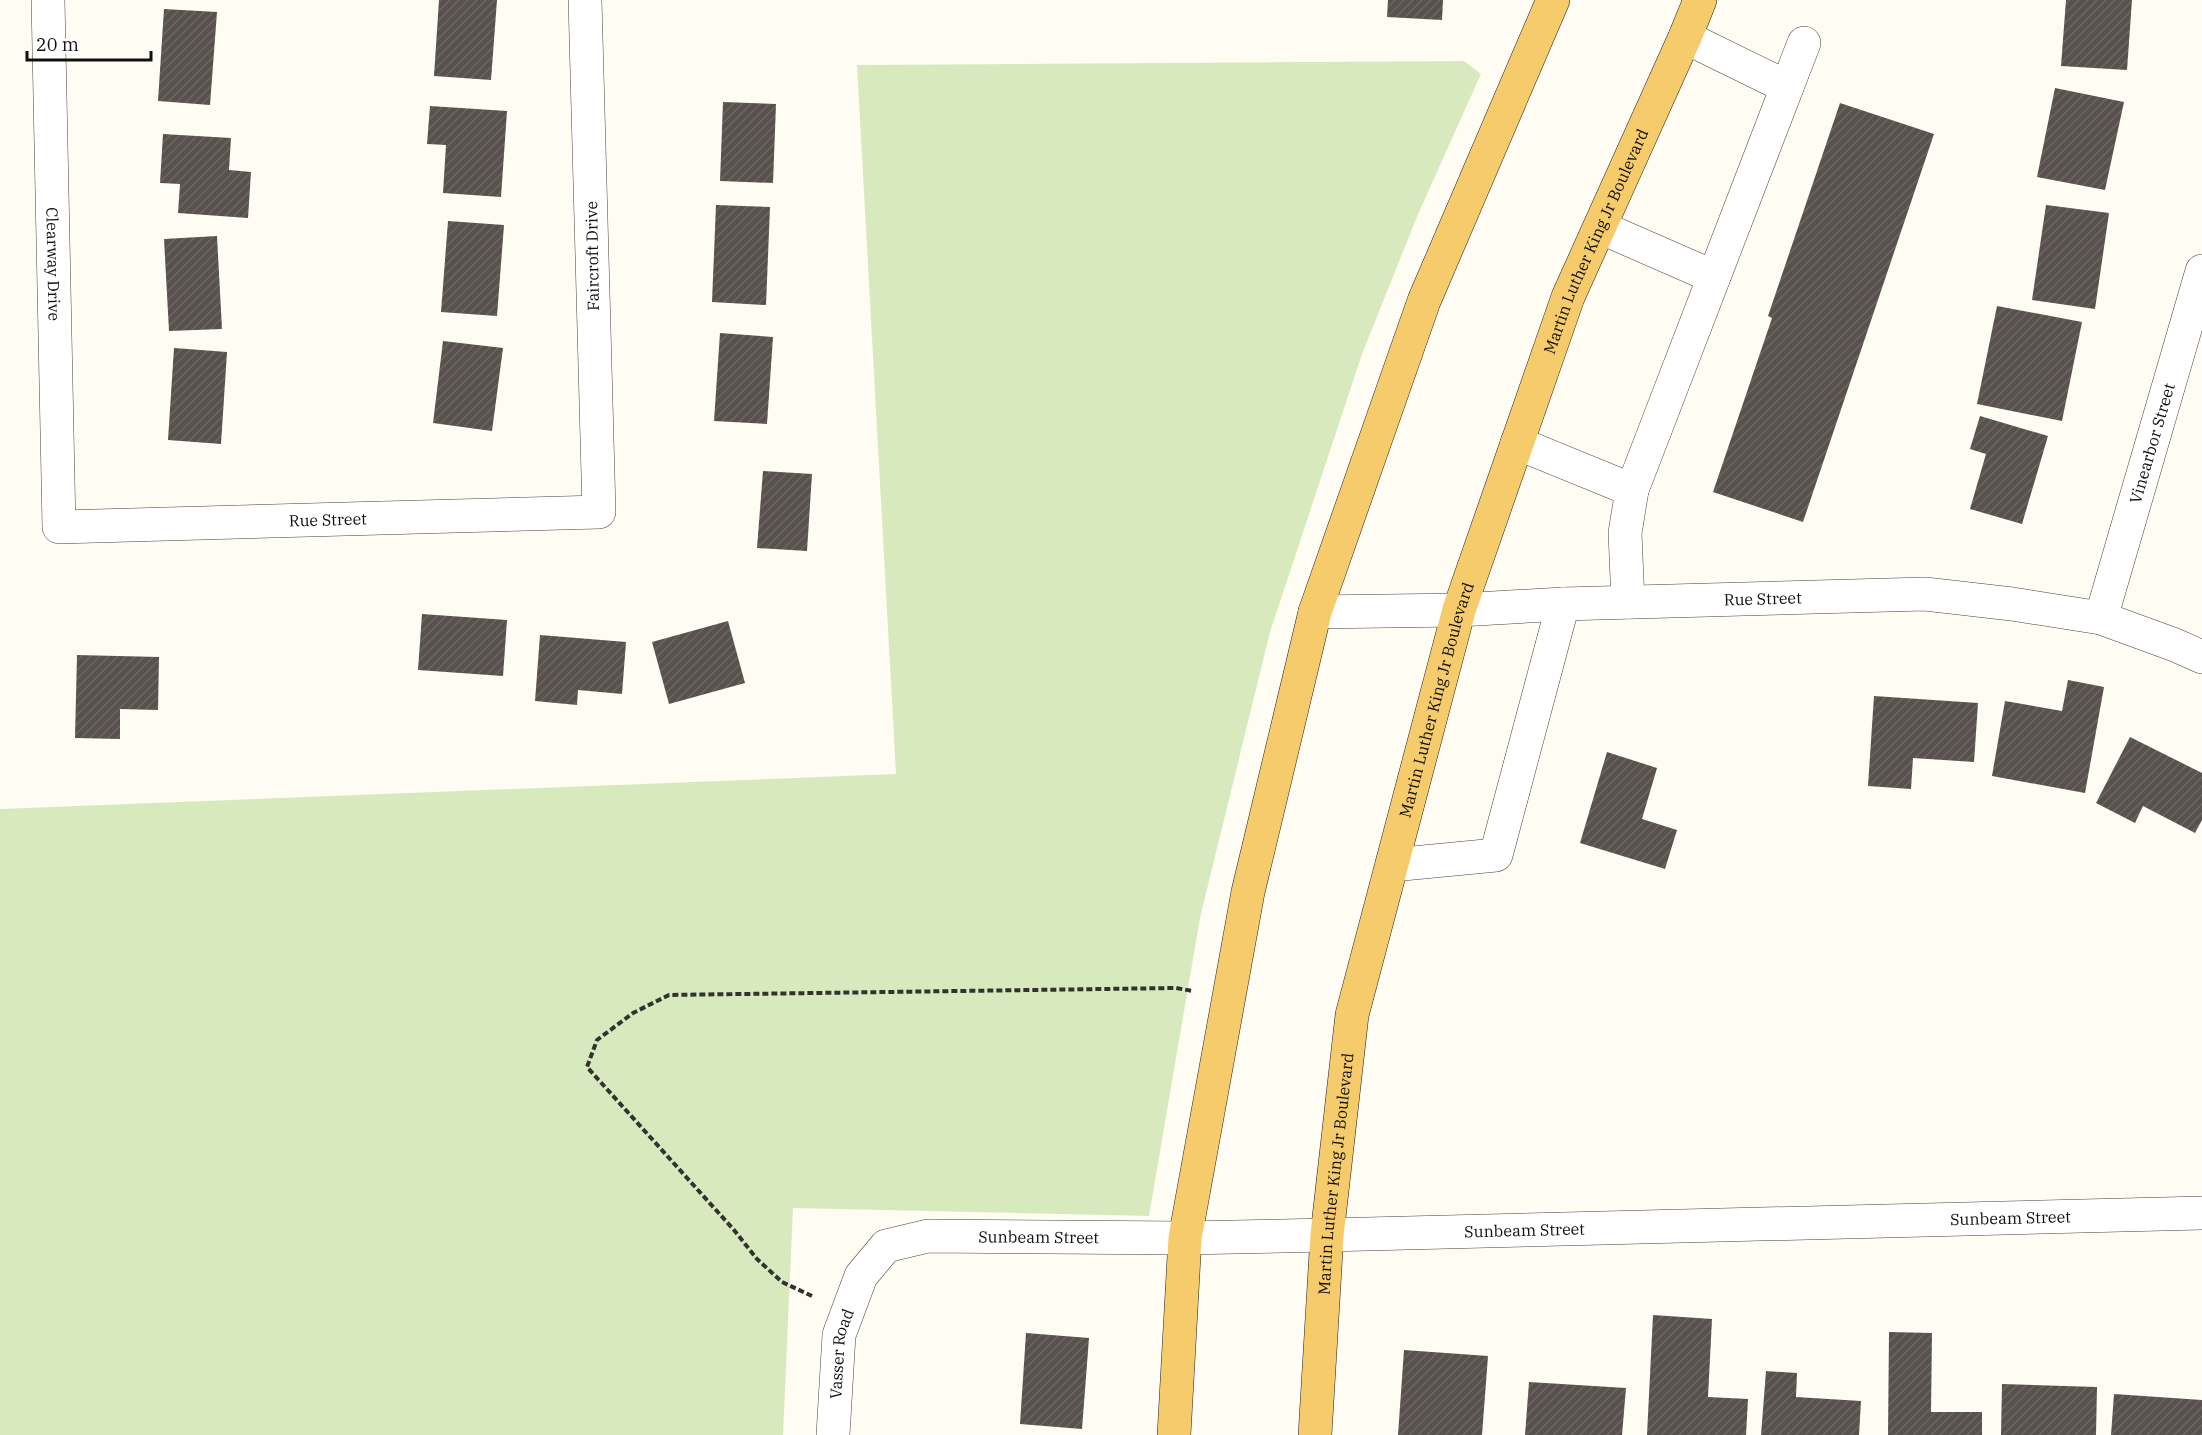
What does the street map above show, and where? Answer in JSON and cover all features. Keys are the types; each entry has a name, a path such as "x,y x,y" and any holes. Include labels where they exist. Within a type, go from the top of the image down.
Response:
{"main road":[{"path":"1174,1435 1185,1238 1248,892 1316,612 1424,301 1553,0"},
{"name":"Martin Luther King Jr Boulevard","path":"1315,1435 1327,1235 1352,1015 1459,610 1568,297 1700,0"}],"street":[{"name":"Clearway Drive","path":"48,0 59,527"},
{"name":"Faircroft Drive","path":"585,0 598,513"},
{"path":"1685,37 1787,87"},
{"path":"1628,602 1624,533 1632,490 1804,43"},
{"path":"1600,227 1714,277"},
{"name":"Vinearbor Street","path":"2101,618 2202,271"},
{"path":"1517,443 1632,490"},
{"name":"Rue Street","path":"59,527 598,513"},
{"name":"Rue Street","path":"1316,612 1459,610 1563,604 1925,594 2012,604 2101,618 2202,657"},
{"path":"1392,865 1496,855 1563,604"},
{"name":"Sunbeam Street","path":"861,1276 886,1246 928,1236 1185,1238 2202,1213"},
{"name":"Vasser Road","path":"833,1435 839,1335 861,1276"}],"path":[{"path":"847,1312 782,1282 757,1259 734,1230 587,1067 597,1040 633,1013 669,995 1176,988 1229,996"}],"green space":[{"path":"1464,61 1481,74 1419,212 1362,354 1270,632 1200,918 1149,1216 793,1208 783,1435 0,1435 0,809 896,774 857,65"}],"building":[{"path":"439,0 497,0 491,80 434,76"},
{"path":"1388,0 1443,0 1442,20 1387,17"},
{"path":"2066,0 2132,0 2127,70 2061,66"},
{"path":"164,9 217,12 210,105 158,101"},
{"path":"2055,88 2124,102 2105,190 2037,177"},
{"path":"723,102 776,104 773,183 720,181"},
{"path":"1840,103 1934,134 1803,522 1713,492 1772,318 1768,316"},
{"path":"430,106 507,111 501,197 443,193 446,145 427,144"},
{"path":"163,134 231,138 229,170 251,172 248,218 178,213 180,184 160,183"},
{"path":"716,205 770,207 766,305 712,302"},
{"path":"2046,205 2109,213 2095,309 2032,300"},
{"path":"448,221 504,225 497,316 441,312"},
{"path":"217,236 222,329 169,331 164,239"},
{"path":"1997,306 2082,322 2062,421 1977,404"},
{"path":"720,333 773,337 767,424 714,421"},
{"path":"443,341 503,348 492,431 433,423"},
{"path":"174,348 227,352 221,444 168,440"},
{"path":"1980,416 2048,436 2022,524 1970,509 1986,454 1970,449"},
{"path":"763,471 812,474 807,551 757,548"},
{"path":"422,614 507,620 503,676 418,670"},
{"path":"728,621 745,683 669,704 652,642"},
{"path":"540,635 626,642 622,694 578,690 577,705 535,701"},
{"path":"77,655 159,657 158,710 120,709 120,739 75,738"},
{"path":"2068,680 2104,687 2085,793 1992,776 2005,701 2062,711"},
{"path":"1874,696 1978,703 1974,762 1913,758 1911,789 1868,786"},
{"path":"2130,737 2202,773 2202,820 2195,833 2143,806 2135,823 2096,803"},
{"path":"1607,752 1657,768 1642,819 1677,830 1665,869 1580,843"},
{"path":"1653,1315 1712,1319 1708,1397 1748,1399 1746,1435 1647,1435"},
{"path":"1889,1332 1932,1333 1931,1412 1982,1412 1982,1435 1888,1435"},
{"path":"1026,1333 1089,1338 1082,1429 1020,1424"},
{"path":"1404,1350 1488,1356 1482,1435 1398,1435"},
{"path":"1766,1371 1797,1373 1796,1397 1861,1401 1859,1435 1761,1435"},
{"path":"1529,1382 1626,1388 1622,1435 1525,1435"},
{"path":"2002,1384 2097,1387 2096,1435 2001,1435"},
{"path":"2114,1394 2202,1400 2202,1435 2111,1435"}]}
